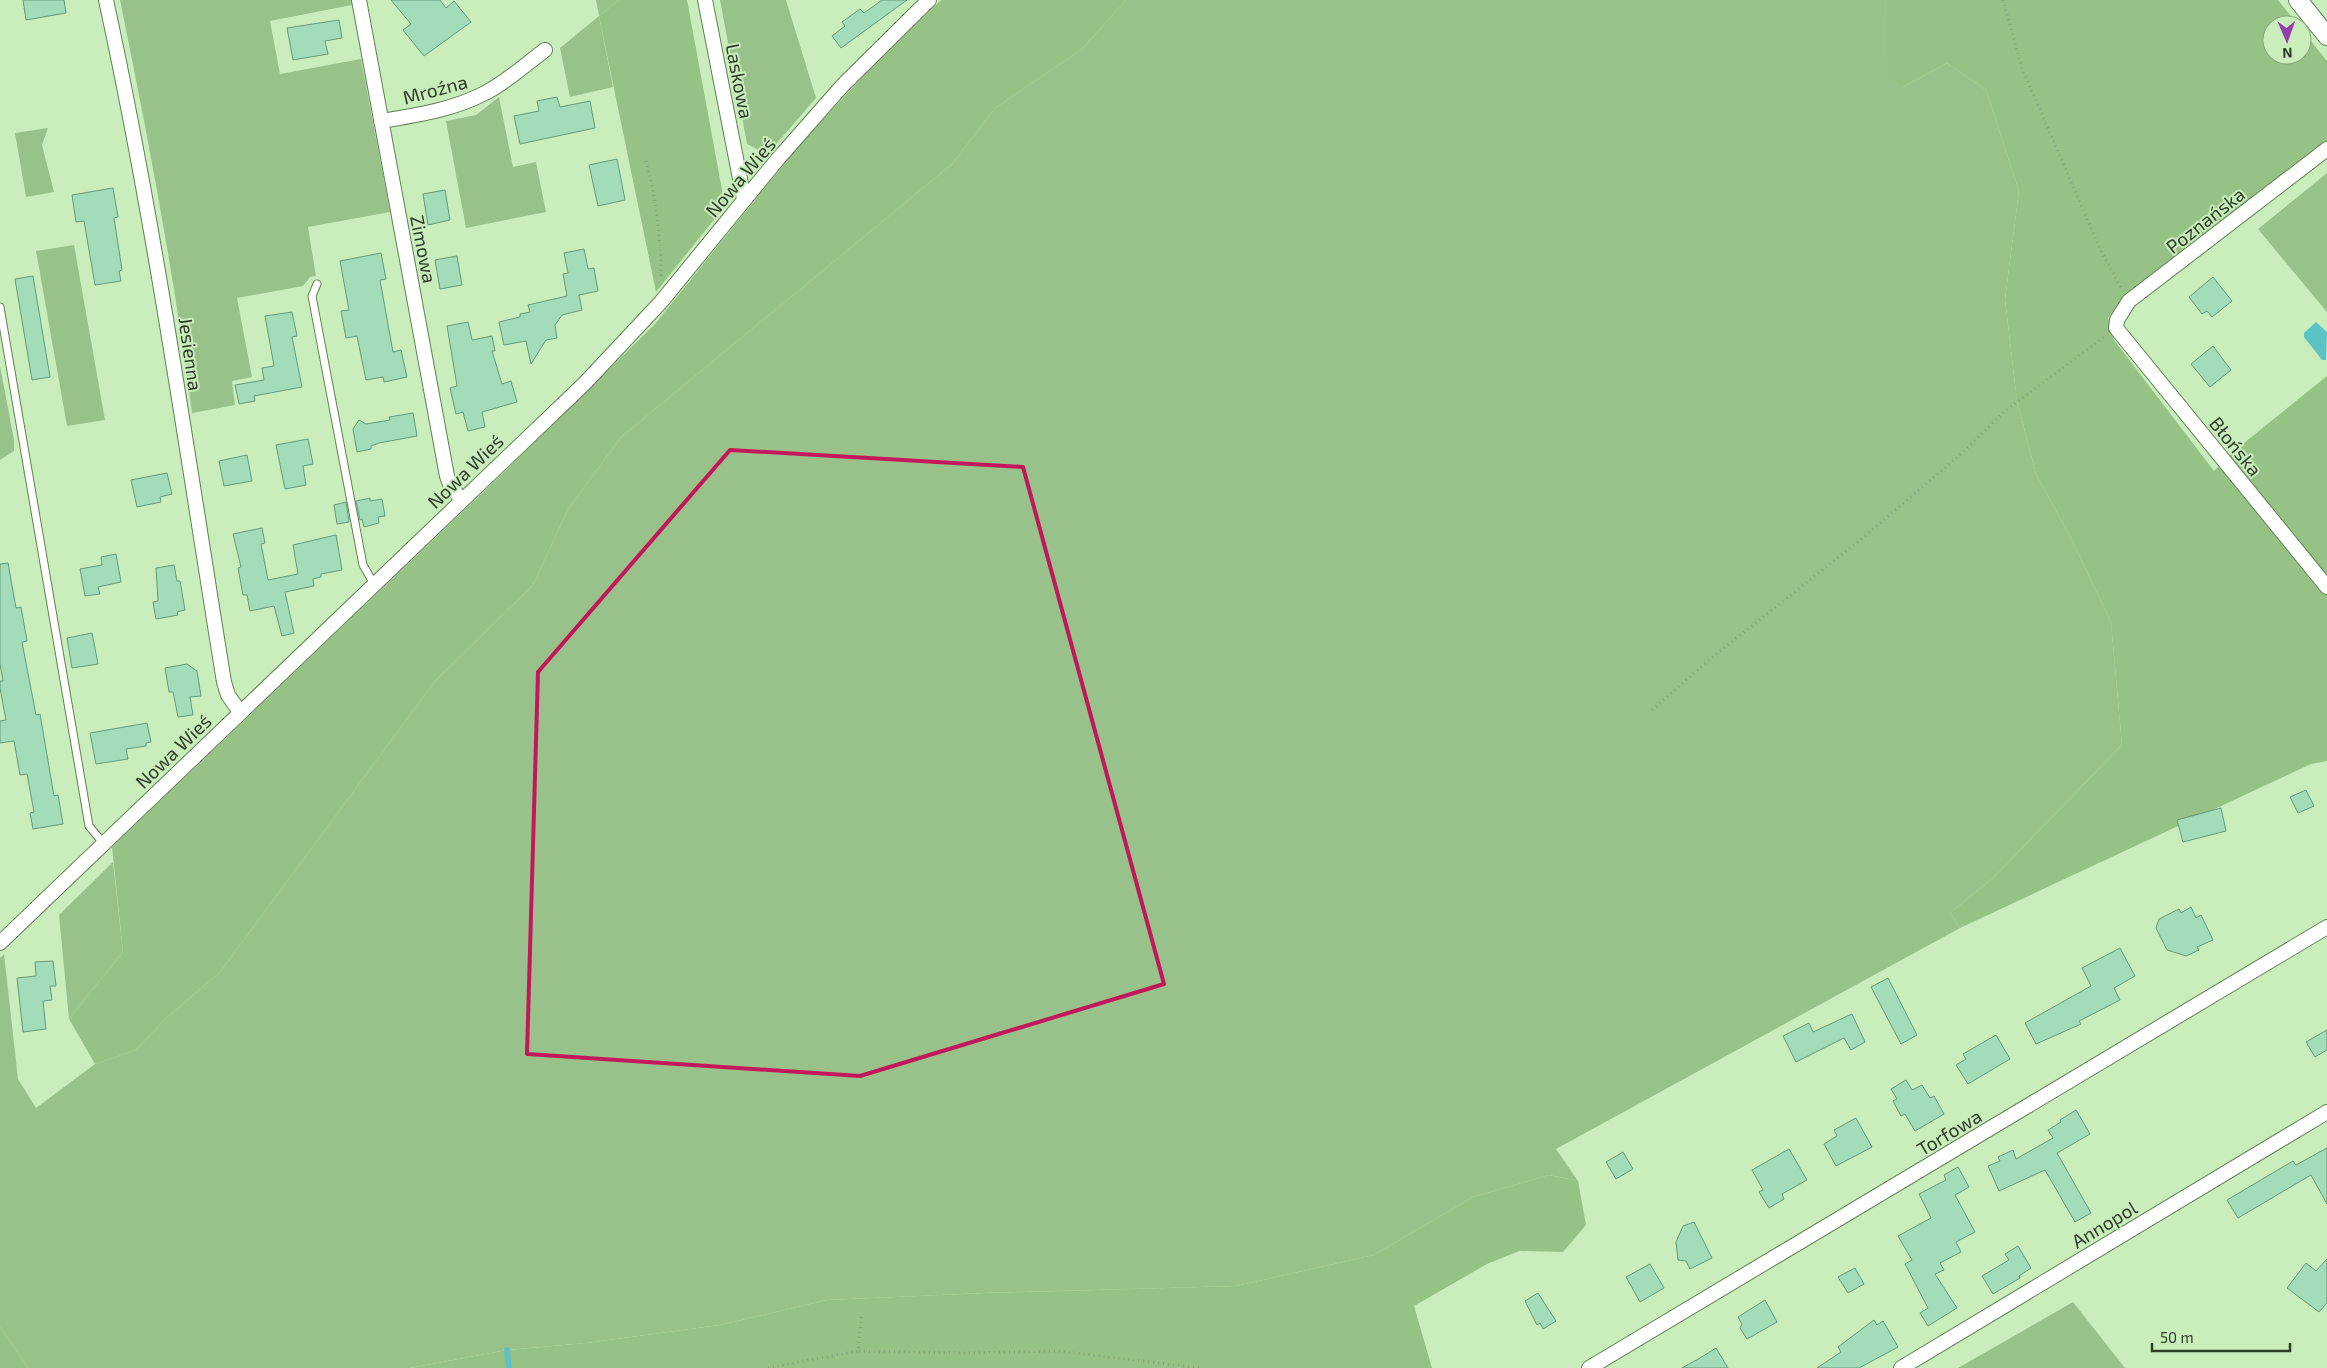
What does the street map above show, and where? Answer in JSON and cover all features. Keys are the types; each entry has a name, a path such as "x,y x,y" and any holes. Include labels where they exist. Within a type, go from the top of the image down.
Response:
{"street":[{"name":"Jesienna","path":"106,0 131,121 166,316 179,409 224,682 228,695 240,712"},
{"name":"Zimowa","path":"359,0 447,476 451,487 462,500"},
{"name":"Laskowa","path":"704,0 744,199"},
{"name":"Nowa Wieś","path":"0,943 585,383 661,302 744,199 844,85 930,0"},
{"path":"2298,0 2327,36"},
{"name":"Mroźna","path":"380,121 435,111 472,99 498,86 545,50"},
{"name":"Poznańska","path":"2116,328 2117,320 2130,301 2327,149"},
{"name":"Błońska","path":"2116,328 2327,587"},
{"name":"Torfowa","path":"1589,1368 2327,927"},
{"name":"Annopol","path":"1901,1368 2327,1112"}],"lane":[{"path":"317,284 312,296 361,556 366,572 374,584"},
{"path":"0,307 89,826 104,844"}],"path":[{"path":"2003,0 2022,68 2100,249 2130,301"},
{"path":"646,161 652,182 661,258 661,302"},
{"path":"1652,710 1710,658 1859,541 1960,455 2005,411 2116,328"},
{"path":"858,1351 862,1317"},
{"path":"768,1368 858,1351 964,1353 1059,1351 1200,1368"}],"highlighted area":[{"path":"730,450 1023,467 1164,984 860,1076 527,1054 538,672"}],"green space":[{"path":"120,0 351,0 352,5 270,21 280,74 361,59 390,212 308,227 316,276 310,277 303,286 237,298 252,377 232,381 235,405 192,413 160,206"},
{"path":"596,0 619,0 599,16"},
{"path":"619,0 687,0 725,206 656,292 599,16"},
{"path":"720,0 786,0 816,98 772,149 759,150 747,144"},
{"path":"941,0 1126,0 1082,49 995,108 952,164 621,437 568,509 533,585 435,681 220,972 165,1019 136,1050 95,1064 69,1019 123,952 112,847 498,478 655,324 796,149 866,73"},
{"path":"1126,0 1885,0 1887,35 1903,87 1947,63 1986,90 2019,191 2005,299 2017,401 2036,474 2070,536 2111,622 2122,745 1993,878 1950,913 1960,928 1556,1149 1578,1181 1549,1175 1473,1197 1374,1255 1236,1286 985,1293 827,1300 720,1325 586,1343 507,1350 410,1368 28,1368 0,1327 0,958 4,954 18,1079 36,1108 95,1064 136,1050 165,1019 220,972 435,681 533,585 568,509 621,437 952,164 995,108 1082,49"},
{"path":"1885,0 2278,0 2290,15 2262,15 2262,65 2312,65 2312,42 2327,61 2327,141 2120,303 2108,318 2114,340 2214,471 2234,451 2327,376 2327,575 2321,580 2327,587 2327,761 2311,764 1960,928 1950,913 1993,878 2122,745 2111,622 2070,536 2036,474 2017,401 2005,299 2019,191 1986,90 1947,63 1903,87 1887,75"},
{"path":"599,16 613,87 570,97 560,48"},
{"path":"499,97 513,167 536,162 546,212 466,228 446,121 476,115"},
{"path":"48,128 42,145 54,192 26,197 15,133"},
{"path":"2327,173 2327,312 2258,229"},
{"path":"74,245 105,420 67,426 36,251"},
{"path":"0,366 14,440 14,451 0,460"},
{"path":"113,862 123,952 69,1019 59,915"},
{"path":"1549,1175 1578,1181 1586,1225 1563,1252 1519,1251 1487,1264 1414,1306 1432,1368 410,1368 507,1350 586,1343 720,1325 827,1300 985,1293 1236,1286 1374,1255 1473,1197"},
{"path":"2073,1302 2125,1368 1958,1368"},
{"path":"0,1327 28,1368 0,1368"}],"water":[{"path":"2316,322 2327,332 2326,360 2322,360 2304,337 2304,333"}],"building":[{"path":"23,0 64,0 66,13 26,20"},
{"path":"391,0 440,0 446,8 454,1 471,22 424,56 403,30 411,24"},
{"path":"882,0 907,0 841,48 832,36 845,26 842,22 860,9 864,13"},
{"path":"339,20 342,38 325,41 328,54 293,60 287,28"},
{"path":"557,97 560,107 590,101 595,128 520,144 514,116 539,111 537,101"},
{"path":"617,159 625,200 598,206 589,165"},
{"path":"113,188 118,217 114,218 122,270 119,271 121,281 95,285 84,221 76,222 72,195"},
{"path":"445,190 450,220 428,225 423,194"},
{"path":"584,249 588,269 594,268 598,291 579,295 582,310 562,315 555,325 557,338 546,340 531,364 526,341 504,345 499,322 520,317 520,314 530,312 528,305 567,296 563,274 568,273 564,253"},
{"path":"381,253 386,279 380,280 393,352 401,350 407,377 384,382 383,377 366,380 357,336 346,338 341,311 349,310 340,261"},
{"path":"457,256 462,285 440,289 435,260"},
{"path":"33,276 50,377 32,380 15,279"},
{"path":"2213,277 2232,301 2212,317 2207,311 2202,314 2189,297"},
{"path":"292,312 297,336 292,337 302,387 254,396 255,401 239,404 235,385 264,380 262,368 274,366 265,316"},
{"path":"468,322 472,340 492,336 495,351 492,351 502,384 511,381 517,402 482,412 485,427 468,431 463,412 456,414 450,388 457,386 447,326"},
{"path":"2213,346 2231,370 2210,387 2191,364"},
{"path":"413,413 417,436 379,443 371,446 371,449 357,452 353,429 359,420 366,424 390,420 389,417"},
{"path":"308,439 313,464 303,466 306,485 285,489 276,445"},
{"path":"247,455 252,481 224,486 219,461"},
{"path":"167,473 172,494 160,497 161,502 137,507 131,480"},
{"path":"370,498 370,501 382,499 385,516 378,517 379,523 364,527 362,519 360,520 356,501"},
{"path":"346,502 349,522 337,524 334,505"},
{"path":"262,528 265,543 261,544 268,580 298,574 293,545 336,535 342,570 321,574 321,577 313,579 314,586 285,592 294,633 282,636 274,606 250,611 247,595 243,595 238,568 241,567 233,534"},
{"path":"116,554 121,582 98,587 100,594 85,596 80,569 102,565 101,557"},
{"path":"8,563 16,608 21,607 27,641 22,642 36,715 40,714 54,796 58,795 63,824 33,829 30,813 34,812 27,774 20,775 14,741 0,743 0,721 6,720 0,688 0,681 3,681 0,664 0,564"},
{"path":"174,565 177,581 180,581 185,610 177,612 178,615 156,619 153,602 158,601 156,568"},
{"path":"92,633 98,664 72,668 67,638"},
{"path":"187,664 197,671 201,696 190,697 193,715 178,717 173,692 169,692 165,668"},
{"path":"147,723 151,742 146,743 146,746 126,749 128,759 96,764 90,733"},
{"path":"2306,790 2314,806 2298,813 2290,797"},
{"path":"2221,808 2226,831 2183,842 2177,820"},
{"path":"2191,907 2196,918 2201,915 2213,940 2197,947 2199,950 2186,956 2167,950 2156,928 2159,919 2179,909 2181,913"},
{"path":"2120,948 2135,976 2114,988 2120,1000 2079,1021 2081,1024 2036,1044 2025,1023 2091,986 2082,968"},
{"path":"53,961 56,986 50,986 52,1000 43,1001 46,1029 23,1032 17,978 36,976 35,962"},
{"path":"1888,978 1917,1035 1901,1044 1871,987"},
{"path":"1852,1014 1865,1042 1851,1050 1844,1038 1796,1062 1783,1036 1809,1023 1813,1032"},
{"path":"2327,1030 2327,1050 2315,1057 2306,1042"},
{"path":"1996,1035 2010,1059 1968,1084 1956,1065 1966,1059 1963,1054"},
{"path":"1906,1080 1912,1090 1922,1085 1930,1098 1934,1096 1944,1114 1915,1131 1905,1114 1901,1116 1893,1101 1897,1099 1891,1089"},
{"path":"2076,1110 2090,1134 2057,1153 2091,1213 2075,1222 2045,1170 1999,1191 1988,1166 2000,1161 1998,1157 2013,1150 2016,1159 2053,1138 2048,1130"},
{"path":"1856,1118 1872,1147 1836,1166 1824,1144 1837,1136 1834,1130"},
{"path":"2327,1148 2327,1204 2311,1175 2238,1218 2227,1200 2293,1161 2296,1165"},
{"path":"1789,1149 1807,1180 1782,1194 1784,1199 1769,1208 1759,1192 1763,1190 1752,1170"},
{"path":"1623,1152 1633,1169 1616,1179 1606,1162"},
{"path":"1958,1167 1969,1187 1955,1195 1975,1232 1956,1242 1961,1252 1940,1263 1944,1270 1935,1274 1957,1308 1928,1326 1920,1313 1928,1308 1905,1264 1912,1260 1898,1236 1931,1218 1919,1194 1946,1180 1944,1175"},
{"path":"1694,1222 1712,1258 1690,1269 1686,1261 1678,1260 1676,1242 1683,1226"},
{"path":"2018,1246 2031,1268 2019,1276 2020,1278 1993,1294 1982,1276 2009,1260 2005,1254"},
{"path":"2327,1259 2327,1303 2319,1312 2287,1288 2306,1263 2316,1271"},
{"path":"1650,1264 1664,1288 1640,1302 1626,1277"},
{"path":"1855,1268 1864,1284 1848,1293 1838,1277"},
{"path":"1538,1293 1556,1321 1543,1329 1540,1323 1537,1325 1525,1301"},
{"path":"1765,1300 1777,1322 1747,1339 1740,1328 1742,1324 1738,1317"},
{"path":"1874,1320 1877,1325 1883,1321 1898,1347 1859,1368 1817,1368 1841,1352 1838,1347"},
{"path":"1716,1348 1728,1368 1682,1368 1700,1358"}],"waterway":[{"path":"507,1350 509,1368"}]}
